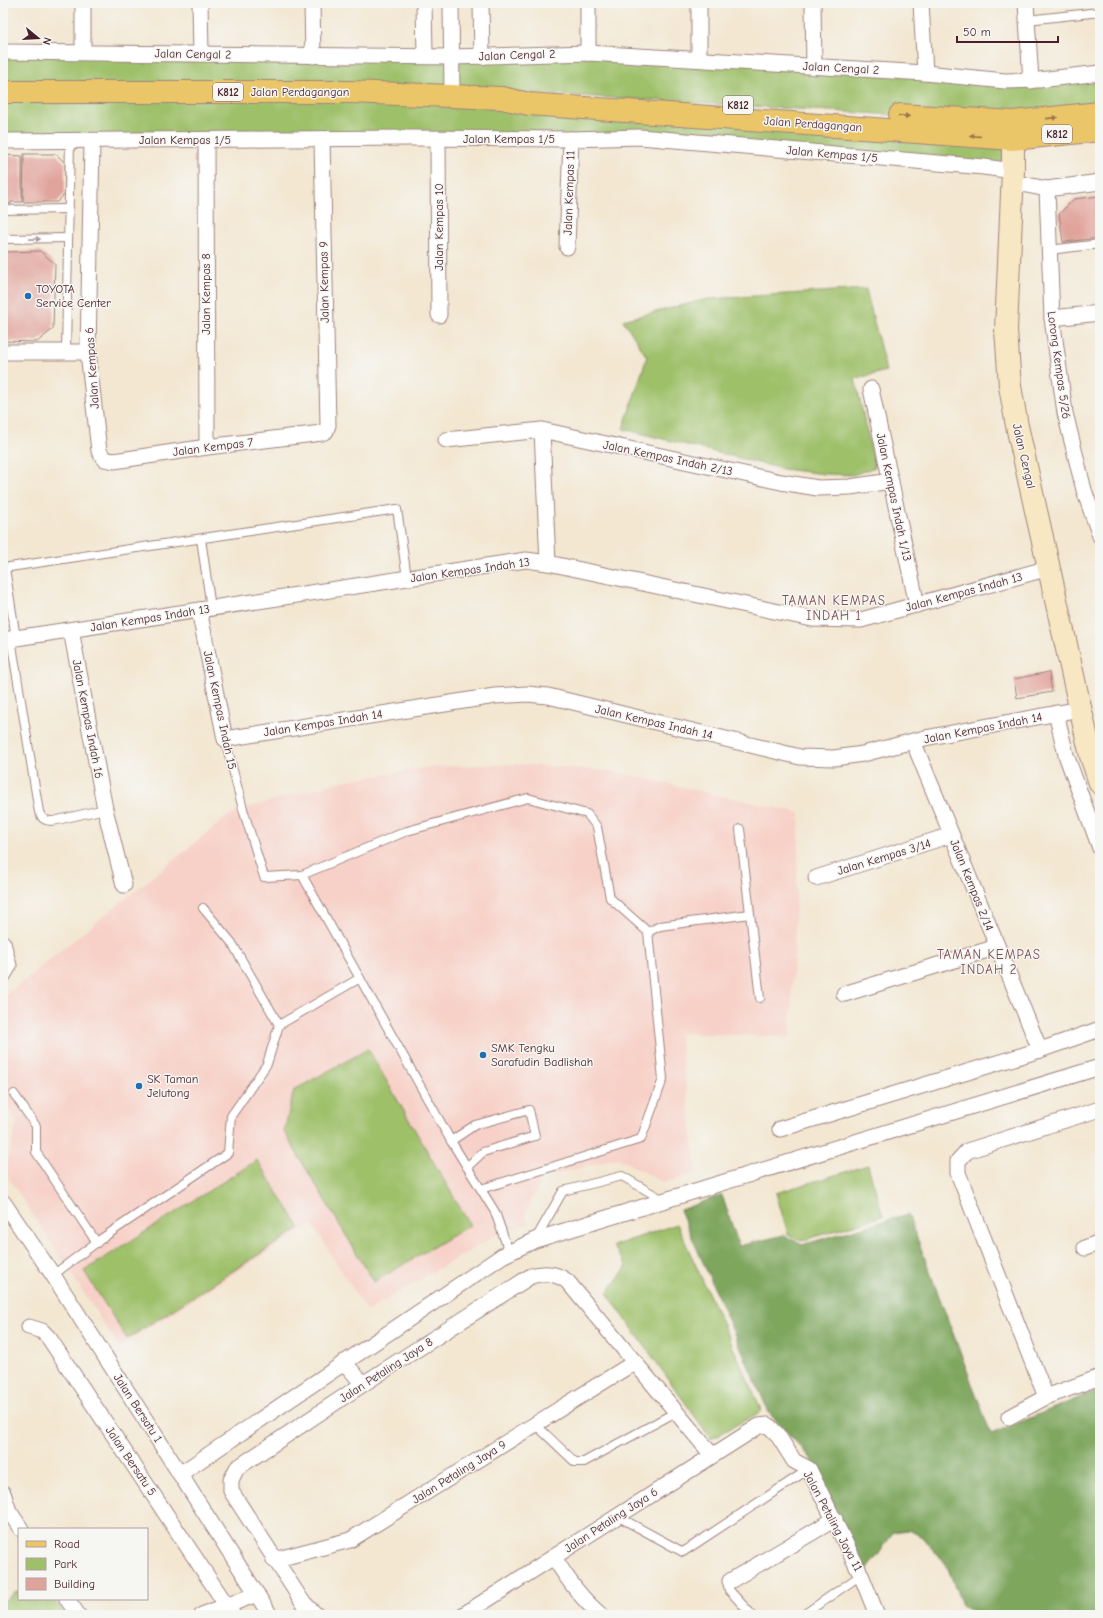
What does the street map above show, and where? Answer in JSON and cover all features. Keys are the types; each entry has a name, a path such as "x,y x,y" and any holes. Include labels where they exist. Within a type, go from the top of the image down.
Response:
{"main road":[{"name":"Jalan Perdagangan","path":"3,92 349,92 502,98 530,93 1013,130 1100,130"},
{"name":"Jalan Perdagangan","path":"1013,130 1100,113"}],"street":[{"path":"83,3 83,52"},
{"path":"200,3 201,54"},
{"path":"312,3 313,56"},
{"path":"424,3 425,56"},
{"path":"451,3 452,95"},
{"path":"481,3 482,57"},
{"path":"588,3 588,53"},
{"path":"698,3 699,59"},
{"path":"813,3 814,67"},
{"path":"921,3 925,73"},
{"path":"1026,3 1031,80"},
{"name":"Jalan Cengal 2","path":"3,52 452,57 588,53 925,73 1005,81 1100,73"},
{"name":"Jalan Cengal","path":"1013,130 1013,176 1006,330 1007,355 1017,426 1050,568 1080,709 1091,756 1100,783"},
{"name":"Jalan Kempas 1/5","path":"3,141 571,139 640,137 984,167 1047,189 1100,182"},
{"name":"Jalan Kempas 9","path":"322,139 328,425"},
{"name":"Jalan Kempas 10","path":"438,139 439,315"},
{"name":"Jalan Kempas 11","path":"567,247 571,139"},
{"name":"Jalan Kempas 6","path":"92,140 88,352 99,451"},
{"name":"Jalan Kempas 8","path":"206,140 207,447"},
{"name":"Lorong Kempas 5/26","path":"1047,189 1052,318 1065,413 1084,490 1100,536"},
{"path":"1052,318 1100,313"},
{"path":"3,352 88,352"},
{"name":"Jalan Kempas Indah 1/13","path":"871,389 917,605"},
{"name":"Jalan Kempas 7","path":"99,451 104,459 114,461 207,447 322,434 326,431 328,425"},
{"path":"542,430 548,563"},
{"name":"Jalan Kempas Indah 2/13","path":"446,440 542,430 781,482 818,488 850,487 891,481"},
{"name":"Jalan Kempas Indah 13","path":"10,639 526,560 548,563 812,619 861,620 1050,568"},
{"name":"Jalan Kempas Indah 15","path":"205,609 225,739"},
{"name":"Jalan Kempas Indah 16","path":"71,630 105,809 124,885"},
{"name":"Jalan Kempas Indah 14","path":"225,739 495,696 527,694 548,696 800,757 834,758 863,754 913,741 1080,709"},
{"path":"1056,714 1066,755 1100,848"},
{"name":"Jalan Kempas 2/14","path":"913,741 1040,1050"},
{"name":"Jalan Kempas 3/14","path":"816,878 951,835"},
{"path":"3,943 8,966 3,976"},
{"path":"844,994 997,947"},
{"path":"780,1129 1040,1050 1100,1030"},
{"path":"180,1474 502,1256 535,1240 1100,1068"},
{"path":"1046,1397 958,1173 958,1161 967,1151 1100,1110"},
{"name":"Jalan Bersatu 1","path":"3,1202 53,1275 270,1615"},
{"path":"1085,1248 1100,1242"},
{"name":"Jalan Petaling Jaya 8","path":"274,1560 231,1491 232,1480 237,1468 363,1384 526,1279 540,1273 560,1276 567,1281 635,1362"},
{"name":"Jalan Bersatu 5","path":"29,1327 42,1331 49,1338 230,1610"},
{"path":"344,1362 363,1384"},
{"path":"635,1362 712,1455"},
{"name":"Jalan Petaling Jaya 9","path":"274,1560 350,1540 635,1362"},
{"path":"1009,1417 1046,1397 1100,1377"},
{"name":"Jalan Petaling Jaya 11","path":"759,1426 768,1425 777,1434 794,1461 809,1469 835,1519 861,1575 877,1615"},
{"name":"Jalan Petaling Jaya 6","path":"463,1615 759,1426"},
{"path":"3,1493 9,1511 20,1528"},
{"path":"730,1581 835,1519"},
{"path":"554,1557 570,1582 590,1606 602,1615"},
{"path":"274,1560 302,1601 316,1615"},
{"path":"202,1615 230,1610 256,1594"},
{"path":"68,1600 78,1615"}],"lane":[{"path":"1027,20 1100,12"},
{"path":"66,352 70,141"},
{"path":"3,210 68,209"},
{"path":"3,239 68,238"},
{"path":"1049,250 1100,244"},
{"path":"105,809 53,821 46,821 41,818 38,812 10,639 4,568 397,509 408,578"},
{"path":"200,539 205,609"},
{"name":"Jalan Kempas Indah 15","path":"225,739 243,809 264,877 302,875"},
{"path":"481,1189 641,1139 663,1079 648,932 610,898 597,827 587,814 528,798 407,831 302,875 451,1141 495,1212 509,1252"},
{"path":"740,829 760,998"},
{"path":"203,908 232,943 279,1025"},
{"path":"648,932 660,926 750,914"},
{"path":"53,1275 96,1243 228,1153 232,1116 267,1064 279,1025 360,978"},
{"path":"14,1094 36,1126 36,1152 96,1243"},
{"path":"451,1141 475,1125 529,1110 535,1136 483,1152 467,1167"},
{"path":"535,1240 563,1191 622,1176 663,1200"},
{"path":"535,1424 575,1462 580,1463 676,1412"},
{"path":"617,1516 683,1552 809,1469"},
{"path":"803,1615 861,1575"},
{"path":"730,1581 728,1586 729,1590 752,1615"}],"shaded area":[{"name":"SMK Tengku Sarafudin Badlishah","path":"517,764 610,771 800,813 790,1037 679,1033 697,1174 664,1183 618,1158 542,1178 525,1214 529,1223 496,1235 367,1311 312,1224 119,1347 8,1177 6,1169 17,1122 3,1101 3,997 227,817 243,809 343,781 431,767"}],"green space":[{"path":"3,52 588,53 1005,81 1100,73 1100,113 1013,122 530,93 508,99 1013,139 1013,171 640,137 3,141"},
{"path":"866,289 886,371 855,379 875,467 853,475 826,474 783,469 623,429 647,357 623,320 708,299"},
{"path":"368,1049 470,1225 374,1282 284,1132 294,1090"},
{"path":"257,1160 300,1228 127,1339 84,1271"},
{"path":"868,1165 883,1216 801,1241 788,1234 776,1193"},
{"path":"722,1195 739,1246 784,1235 802,1245 908,1214 991,1434 1100,1389 1100,1615 978,1615 962,1605 947,1566 922,1537 909,1530 893,1532 879,1554 866,1570 810,1457 769,1413 680,1210"},
{"path":"677,1224 762,1411 711,1439 607,1293 627,1266 613,1246"},
{"path":"18,1591 18,1600 55,1600 65,1615 3,1615 3,1601"}],"building":[{"path":"24,154 56,154 65,163 65,194 57,202 23,202"},
{"path":"3,155 22,156 22,202 3,204"},
{"path":"1100,196 1100,238 1063,242 1059,214 1074,199"},
{"name":"TOYOTA Service Center","path":"40,251 55,264 53,329 37,342 3,341 3,252"},
{"path":"1049,672 1052,692 1017,698 1014,679"}],"place":[{"name":"TOYOTA Service Center","path":"28,296"},
{"name":"SMK Tengku Sarafudin Badlishah","path":"483,1055"},
{"name":"SK Taman Jelutong","path":"139,1086"}],"district":[{"name":"TAMAN KEMPAS INDAH 1","path":"834,608"},
{"name":"TAMAN KEMPAS INDAH 2","path":"989,962"}]}
